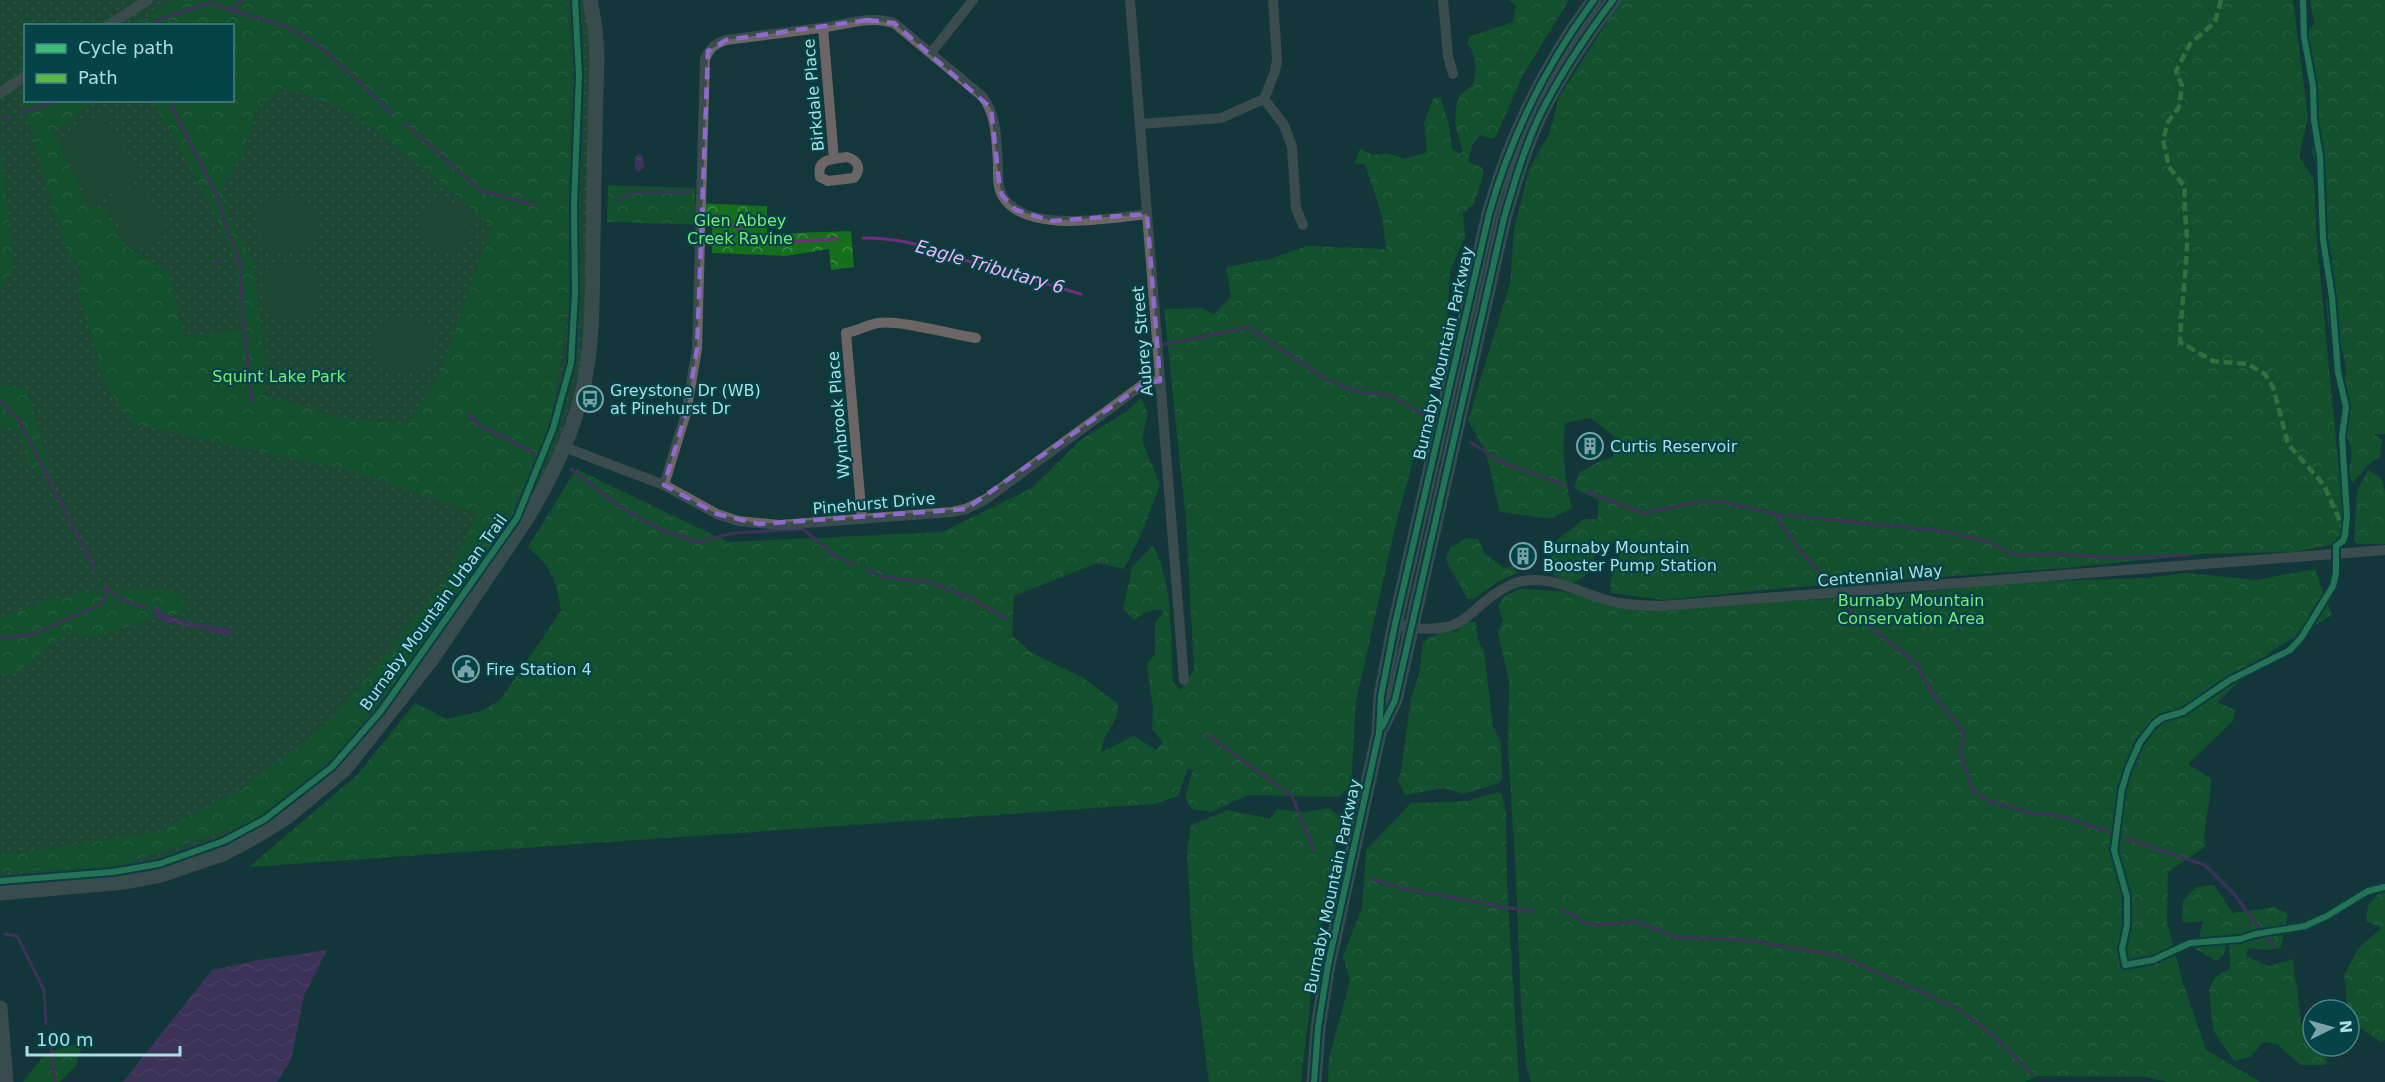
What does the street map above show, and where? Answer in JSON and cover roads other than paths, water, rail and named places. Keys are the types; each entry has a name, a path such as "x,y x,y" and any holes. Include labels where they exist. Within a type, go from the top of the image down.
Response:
{"main road":[{"path":"0,893 125,882 161,875 223,854 255,837 315,795 345,769 445,639 535,506 564,447 581,396 589,354 597,56 590,0"},
{"path":"595,28 600,0"},
{"name":"Burnaby Mountain Parkway","path":"1314,1082 1318,1028 1328,964 1379,733 1381,696 1395,624 1482,244 1504,163 1532,98 1550,63 1594,0"},
{"name":"Burnaby Mountain Parkway","path":"1379,733 1395,700 1504,218 1514,184 1538,119 1552,91 1613,0"},
{"path":"0,1008 6,1082"}],"street":[{"path":"110,24 148,0"},
{"path":"931,53 974,0"},
{"name":"Aubrey Street","path":"1130,0 1184,680"},
{"path":"1140,124 1221,118 1264,99 1277,60 1273,0"},
{"path":"1443,0 1448,56 1453,74"},
{"path":"664,485 686,412 697,349 705,59 708,51 715,44 726,40 867,20 882,19 894,23 983,97 991,108 995,122 1002,195 1016,210 1052,221 1147,214"},
{"name":"Birkdale Place","path":"823,28 834,159"},
{"path":"0,93 24,77"},
{"path":"1264,99 1284,125 1292,147 1296,208 1304,225"},
{"name":"Wynbrook Place","path":"862,519 846,333 858,331 871,324 889,323 976,338"},
{"name":"Pinehurst Drive","path":"564,447 664,485 717,514 759,524 779,525 952,512 976,505 1145,383 1160,381"},
{"name":"Centennial Way","path":"1395,624 1411,627 1451,626 1467,617 1498,591 1531,580 1560,583 1619,603 1661,606 2385,550"}],"water":[{"path":"638,154 642,154 644,168 638,172 635,169 635,158"},
{"path":"155,605 160,611 178,619 231,630 233,633 227,636 201,628 168,623 152,614"},
{"path":"327,950 304,996 291,1060 277,1082 123,1082 212,970 258,960"}],"waterway":[{"path":"229,11 242,0"},
{"name":"Eagle Tributary 6","path":"153,24 155,21 208,3 288,27 324,50 392,113"},
{"path":"22,112 54,102"},
{"path":"169,102 216,194 240,261 243,320 252,402"},
{"path":"0,120 8,116"},
{"name":"Eagle Tributary 6","path":"404,123 481,191 535,205"},
{"name":"Eagle Tributary 6","path":"617,200 635,192 690,192"},
{"name":"Eagle Tributary 6","path":"715,215 771,243 838,239"},
{"name":"Eagle Tributary 6","path":"863,238 915,244 1081,294"},
{"path":"234,262 240,261"},
{"path":"1161,345 1249,327 1323,377 1353,391 1389,395 1426,416"},
{"path":"0,401 18,419 95,569"},
{"path":"468,414 477,424 536,454"},
{"path":"1470,442 1501,462 1565,485"},
{"path":"571,469 622,508 664,531 697,542 734,533 803,529 834,555 855,565"},
{"path":"1587,492 1643,513 1693,503 1724,502 1775,514 1942,531 1987,541 2015,555 2057,554 2123,558 2189,555"},
{"path":"1775,515 1801,552 1832,586"},
{"path":"866,569 883,577 932,583 972,599 1006,618"},
{"path":"0,638 34,634 101,604 105,597 105,586"},
{"path":"106,587 119,598 146,608"},
{"path":"1843,601 1850,611 1916,663 1932,693 1964,732 1960,753 1973,791 1991,802 2032,813 2061,816 2115,834"},
{"path":"1209,736 1292,796 1314,851"},
{"path":"2125,838 2205,865 2234,894 2259,928"},
{"path":"1371,879 1406,889 1534,911"},
{"path":"1561,909 1590,925 1638,922 1675,937 1746,940 1840,956 1955,1007 1992,1034 2031,1073"},
{"path":"5,934 17,936 44,990 46,1024"},
{"path":"2266,937 2273,946"},
{"path":"51,1047 55,1082"}],"place":[{"name":"Greystone Dr (WB) at Pinehurst Dr","path":"590,399"},
{"name":"Curtis Reservoir","path":"1590,446"},
{"name":"Burnaby Mountain Booster Pump Station","path":"1523,556"},
{"name":"Fire Station 4","path":"466,669"}],"park label":[{"name":"Glen Abbey Creek Ravine","path":"740,229"},
{"name":"Squint Lake Park","path":"279,376"},
{"name":"Burnaby Mountain Conservation Area","path":"1911,609"}]}
